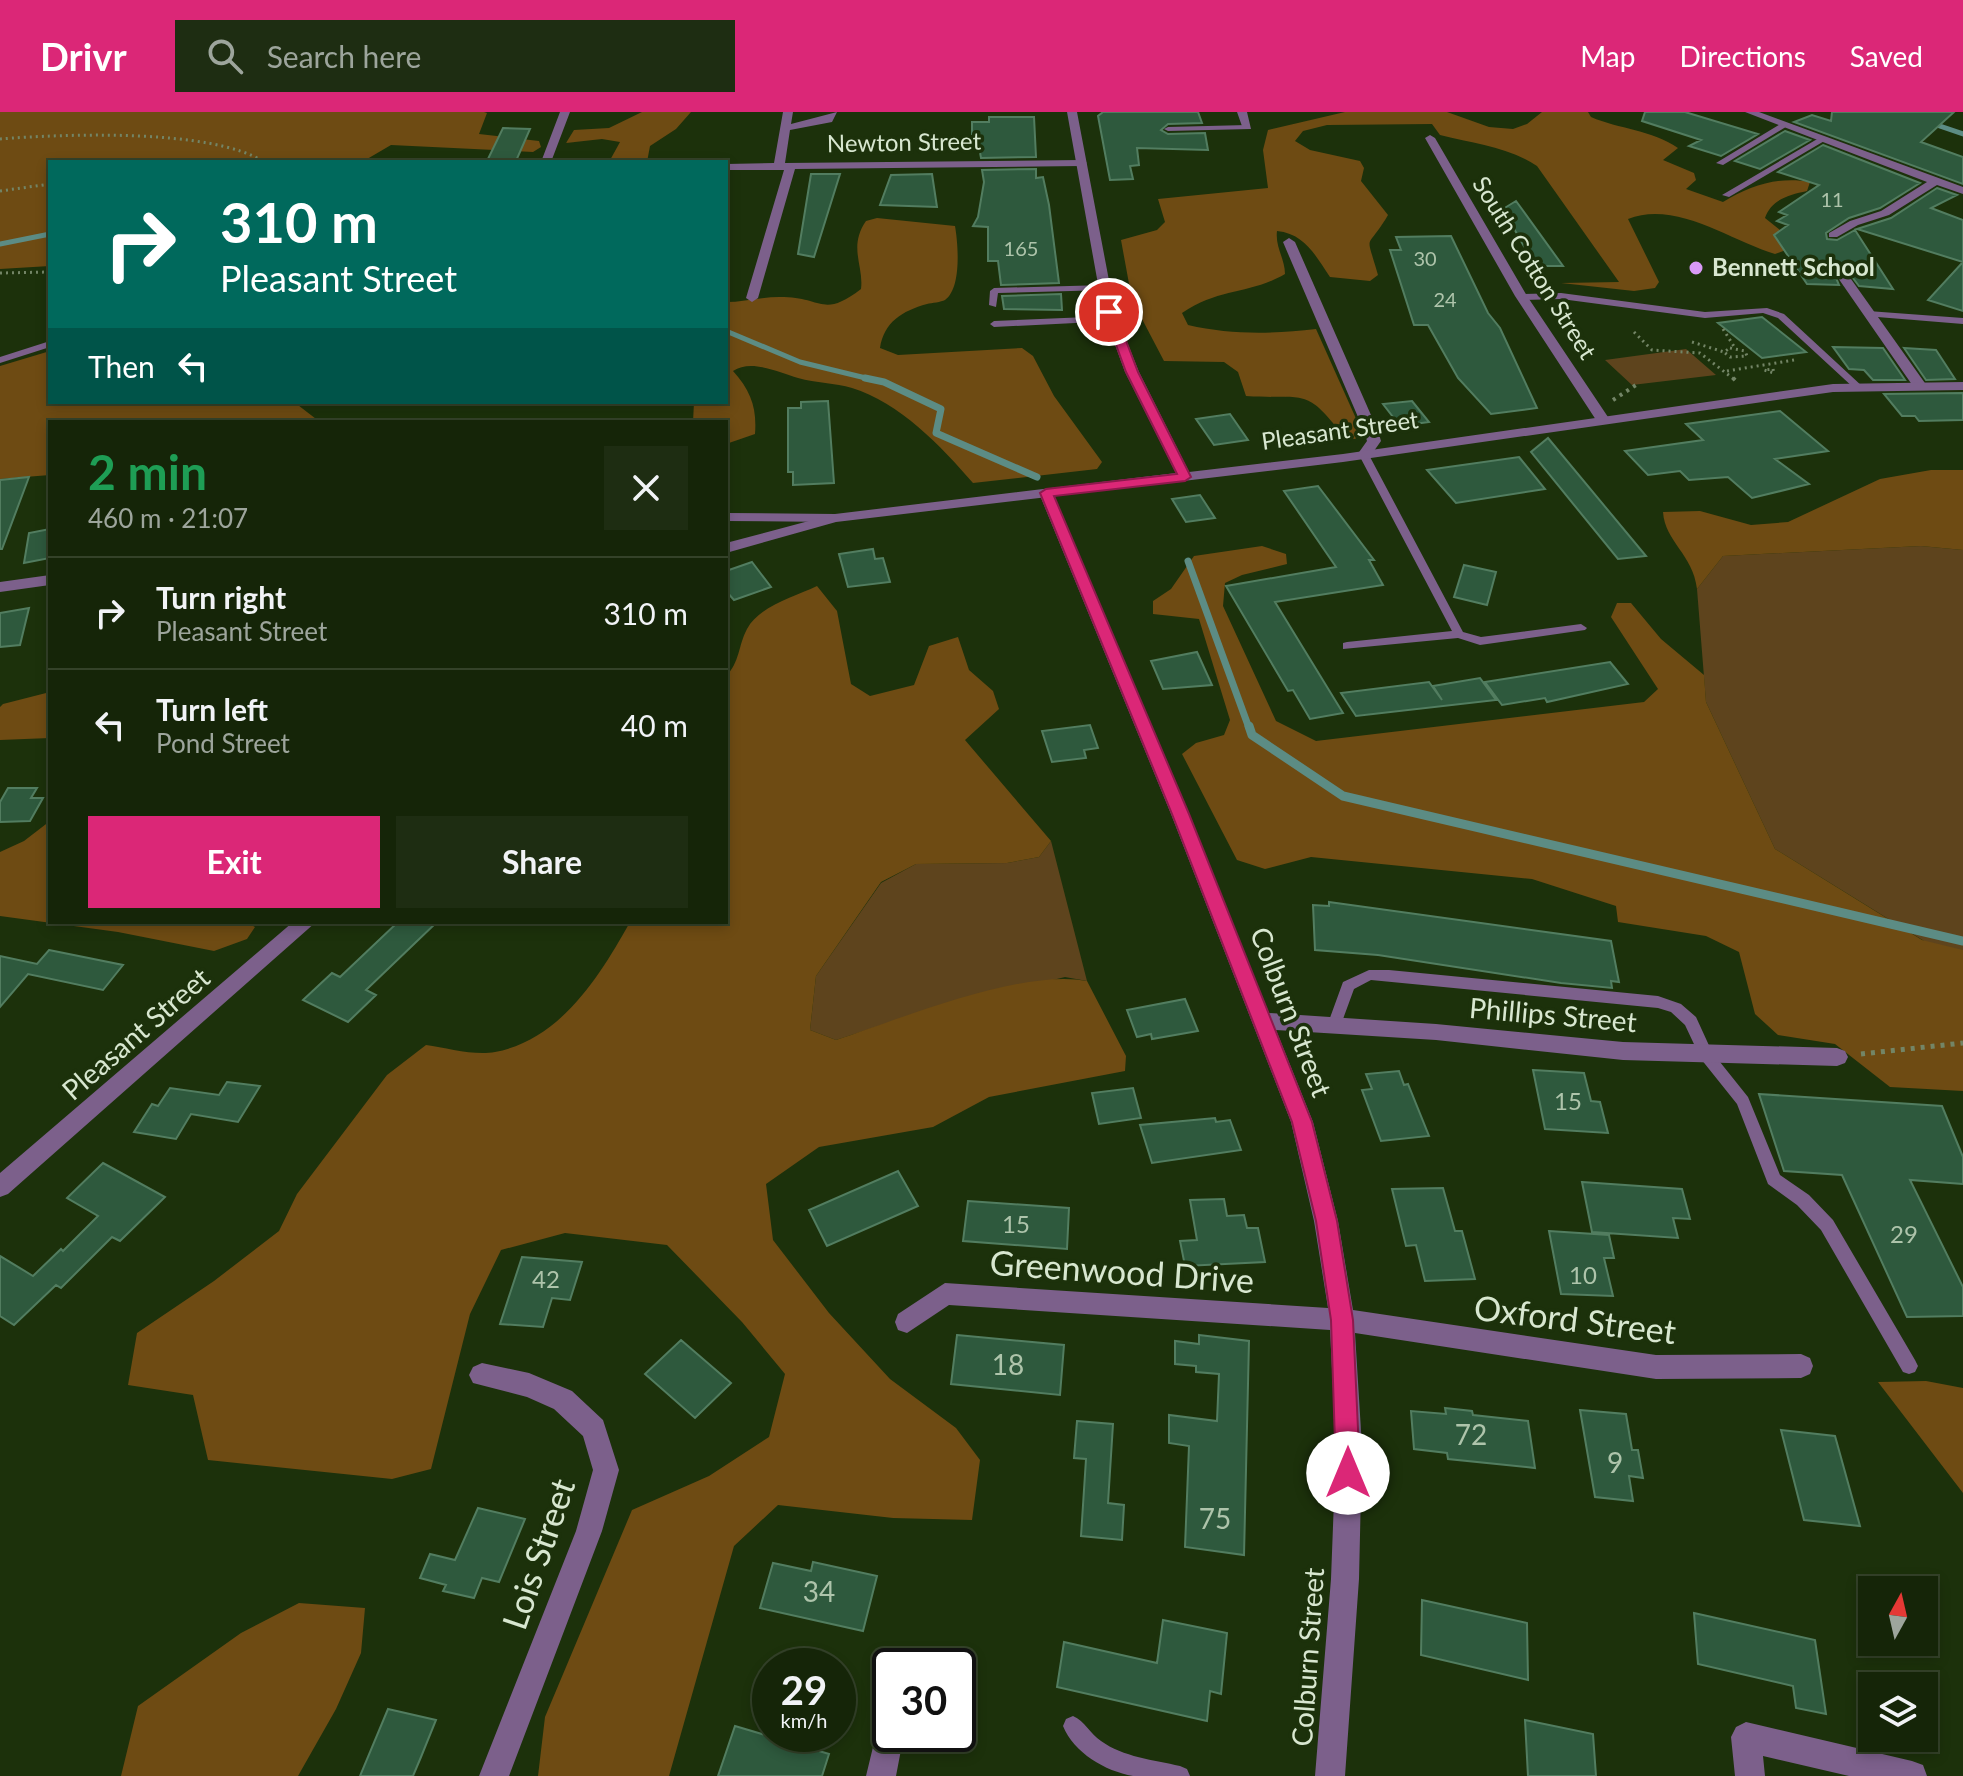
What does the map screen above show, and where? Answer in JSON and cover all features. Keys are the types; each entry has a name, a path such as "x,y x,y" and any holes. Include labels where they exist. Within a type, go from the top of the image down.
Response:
{"street":[{"path":"547,160 565,112"},
{"path":"752,298 785,166 784,128 788,112"},
{"path":"784,128 821,123 828,120 832,112"},
{"path":"1072,112 1112,319 1132,372 1185,477"},
{"path":"1242,112 1247,127"},
{"path":"1750,112 1963,191"},
{"name":"South Cotton Street","path":"1430,138 1522,297 1603,420"},
{"name":"Newton Street","path":"728,167 1082,163"},
{"path":"1833,235 1854,223 1885,213 1936,181"},
{"path":"1289,242 1371,431 1374,441 1364,455"},
{"path":"1842,275 1920,386"},
{"name":"Pleasant Street","path":"728,547 835,518 1364,455 1858,387 1963,386"},
{"name":"Colburn Street","path":"1046,493 1302,1122 1326,1221 1342,1320 1349,1447 1345,1579 1330,1776"},
{"path":"728,517 835,518"},
{"path":"0,587 48,580"},
{"name":"Pleasant Street","path":"0,1187 304,924"},
{"name":"Phillips Street","path":"1263,1021 1623,1051 1837,1057"},
{"name":"Greenwood Drive","path":"907,1322 945,1294 1342,1320"},
{"name":"Oxford Street","path":"1342,1320 1656,1367 1801,1366"},
{"name":"Lois Street","path":"482,1375 529,1385 563,1400 594,1429 606,1470 589,1531 494,1776"},
{"path":"1750,1776 1746,1737 1912,1776"},
{"path":"881,1776 886,1752"}],"lane":[{"path":"1720,163 1785,125"},
{"path":"1168,129 1247,127"},
{"path":"1726,195 1822,140"},
{"path":"993,305 994,291 1105,288"},
{"path":"1522,297 1561,296 1705,315 1764,310 1781,316 1858,387"},
{"path":"1868,314 1963,321"},
{"path":"994,324 1112,319"},
{"path":"0,360 48,345"},
{"path":"1364,455 1459,634"},
{"path":"1347,646 1459,634 1480,641 1581,628"},
{"path":"1334,1026 1348,986 1369,975 1658,1002 1676,1008 1691,1021 1706,1055 1743,1101 1774,1179 1803,1200 1827,1225 1909,1366"},
{"path":"1073,1726 1084,1745 1107,1759 1180,1776"}],"path":[{"path":"0,139 89,134 167,140 221,146 259,160"},
{"path":"0,191 48,184"},
{"path":"0,273 48,272"},
{"path":"1718,324 1727,332 1735,348"},
{"path":"1634,332 1652,350 1686,346 1726,371 1744,389"},
{"path":"1692,342 1766,367"},
{"path":"1724,352 1735,348 1745,351 1746,358"},
{"path":"1726,371 1766,367 1794,360"},
{"path":"1609,403 1636,385"},
{"path":"1837,1057 1891,1048 1963,1043"}],"shaded area":[{"path":"0,112 484,112 487,113 479,134 539,141 541,147 533,152 391,145 365,160 48,160 48,266 0,269"},
{"path":"642,112 691,112 676,129 650,146 647,160 610,160 620,142 602,139 566,143 574,130 609,128"},
{"path":"1345,112 1447,112 1489,127 1513,129 1527,124 1542,112 1588,112 1591,117 1657,137 1678,148 1663,160 1694,173 1696,180 1686,189 1723,202 1765,184 1787,180 1810,182 1807,191 1781,199 1771,207 1765,218 1795,242 1791,248 1775,254 1684,218 1646,215 1628,219 1659,282 1655,288 1634,291 1561,283 1619,282 1537,166 1525,159 1490,146 1440,135 1432,124 1327,125 1303,131 1295,141 1310,150 1360,161 1364,168 1361,181 1388,215 1370,242 1378,275 1370,281 1330,277 1302,241 1277,231 1285,274 1272,281 1209,299 1182,313 1188,325 1220,331 1268,333 1316,329 1362,432 1355,439 1344,437 1321,410 1303,399 1246,396 1238,372 1224,362 1164,361 1132,300 1121,240 1157,230 1165,222 1158,199 1268,188 1263,150 1268,130"},
{"path":"877,218 955,226 958,254 950,294 945,300 902,314 890,324 880,348 898,355 1022,348 1033,356 1054,396 1102,462 1097,469 973,483 918,427 886,404 852,388 805,380 756,366 733,371 752,400 755,434 728,443 728,420 693,420 694,404 728,404 728,302 784,297 830,305 848,298 861,289 857,248 866,221"},
{"path":"1686,349 1716,375 1632,385 1605,360"},
{"path":"48,352 48,404 297,404 317,420 48,420 48,475 0,479 0,366"},
{"path":"1931,470 1963,470 1963,550 1921,546 1723,556 1697,589 1690,566 1669,532 1663,512 1700,511 1751,525 1788,522 1880,479"},
{"path":"1262,546 1286,554 1287,564 1242,575 1225,583 1223,606 1276,721 1316,741 1644,702 1658,689 1611,617 1617,603 1631,603 1661,639 1704,675 1706,702 1775,849 1922,940 1963,950 1963,1091 1890,1087 1835,1044 1778,1035 1755,1014 1739,952 1706,936 1618,922 1616,906 1532,879 1311,857 1265,869 1237,860 1182,754 1196,743 1224,735 1230,720 1199,619 1153,614 1153,601 1171,589 1194,556"},
{"path":"1921,546 1963,550 1963,965 1775,849 1706,702 1697,589 1723,556"},
{"path":"817,586 837,611 851,684 870,696 914,685 929,646 958,637 969,670 993,691 999,709 965,740 1051,841 1039,857 1007,863 916,864 881,882 816,976 810,1030 836,1040 997,988 1061,979 1087,981 1126,1056 1125,1071 989,1097 933,1127 819,1147 766,1184 773,1240 829,1313 890,1379 956,1428 980,1460 972,1520 893,1518 778,1505 734,1546 669,1776 538,1776 545,1717 632,1510 709,1476 769,1437 785,1374 742,1322 667,1245 565,1233 501,1250 470,1314 431,1469 392,1479 208,1460 193,1395 128,1385 137,1333 214,1281 279,1231 297,1194 387,1075 426,1045 487,1053 518,1045 539,1034 576,1003 629,924 728,924 728,673 747,629 760,614"},
{"path":"48,693 48,738 0,740 0,707"},
{"path":"48,823 48,923 0,916 0,852 24,841"},
{"path":"1051,841 1087,981 1065,977 919,1013 836,1040 810,1030 816,976 881,883 916,864 1007,863 1039,857"},
{"path":"59,924 250,924 255,927 247,939 214,951"},
{"path":"1926,1381 1963,1388 1963,1493 1878,1382"},
{"path":"299,1603 365,1608 361,1653 336,1709 298,1776 121,1776 138,1706 241,1633"}],"building":[{"path":"1103,112 1198,112 1202,123 1168,124 1161,130 1168,134 1205,133 1208,150 1137,148 1139,165 1130,166 1133,179 1110,180 1098,116"},
{"path":"1645,112 1685,112 1758,134 1721,156 1689,146 1701,140 1642,121"},
{"path":"1832,112 1954,112 1921,142 1963,157 1963,184 1794,122 1812,115 1831,121"},
{"path":"989,117 1034,117 1036,157 981,158 979,147 972,147 972,122 989,122"},
{"path":"503,128 530,129 516,160 487,160"},
{"path":"1785,131 1810,140 1760,169 1735,161"},
{"path":"1823,145 1920,183 1880,208 1849,218 1826,233 1827,239 1837,240 1855,230 1893,289 1859,286 1846,269 1834,273 1839,285 1807,284 1774,235 1788,225 1777,221 1787,215 1779,212 1819,185 1778,172"},
{"path":"1036,169 1036,178 1043,177 1049,205 1059,283 1001,285 998,261 988,261 988,227 973,226 978,217 984,182 982,170"},
{"path":"811,174 840,174 814,257 798,254"},
{"path":"932,174 937,207 880,205 891,175"},
{"path":"1937,188 1957,195 1931,208 1963,220 1963,262 1857,229 1891,218"},
{"path":"1516,201 1563,266 1535,266 1503,209"},
{"path":"1451,236 1488,313 1500,328 1537,408 1491,414 1458,378 1428,325 1414,325 1390,250 1401,250 1396,237"},
{"path":"1963,262 1963,311 1928,300"},
{"path":"1061,294 1062,310 1004,309 1002,296"},
{"path":"1762,317 1806,352 1762,358 1718,323"},
{"path":"1833,347 1883,348 1905,380 1873,380 1864,370 1849,369"},
{"path":"1904,348 1936,350 1955,379 1926,380"},
{"path":"1963,393 1963,420 1919,421 1915,416 1902,416 1884,394"},
{"path":"828,401 834,483 793,485 793,472 788,472 788,408 801,408 801,402"},
{"path":"1412,401 1429,422 1400,426 1383,404"},
{"path":"1780,411 1828,451 1775,459 1809,484 1752,498 1728,477 1689,480 1680,471 1648,475 1625,451 1703,440 1686,424"},
{"path":"1230,414 1248,440 1214,445 1196,419"},
{"path":"1548,438 1646,556 1618,559 1531,452"},
{"path":"1519,457 1545,489 1456,503 1427,470"},
{"path":"29,477 2,549 0,549 0,480"},
{"path":"1318,486 1374,560 1369,560 1383,585 1275,602 1343,713 1310,719 1293,690 1288,691 1226,586 1336,567 1284,491"},
{"path":"1200,495 1215,518 1186,522 1172,499"},
{"path":"48,529 48,558 24,563 29,533"},
{"path":"873,549 875,559 883,558 890,582 848,587 839,554"},
{"path":"752,562 771,587 734,600 728,593 728,570"},
{"path":"1464,565 1496,572 1487,605 1454,597"},
{"path":"29,608 20,645 0,647 0,613"},
{"path":"1197,652 1212,685 1163,689 1151,661"},
{"path":"1610,662 1628,684 1547,702 1545,698 1502,705 1485,682"},
{"path":"1480,678 1496,700 1356,716 1341,693 1429,682 1442,700 1433,686"},
{"path":"1090,725 1098,748 1084,750 1086,758 1052,762 1042,731"},
{"path":"8,788 37,788 31,798 43,798 30,821 0,822 0,802"},
{"path":"1329,902 1611,941 1619,982 1611,981 1612,988 1561,983 1378,955 1315,950 1313,905 1329,906"},
{"path":"396,924 435,924 366,990 376,995 348,1022 303,1000 332,973 340,977"},
{"path":"49,950 123,965 103,990 28,974 0,1007 0,956 37,964"},
{"path":"1185,999 1198,1031 1152,1039 1151,1034 1137,1037 1127,1010"},
{"path":"1533,1070 1584,1073 1591,1101 1600,1102 1608,1133 1545,1129"},
{"path":"1399,1071 1404,1085 1408,1084 1429,1136 1381,1141 1362,1090 1372,1089 1366,1074"},
{"path":"227,1082 260,1086 238,1122 191,1114 176,1139 134,1132 152,1104 158,1106 170,1088 219,1095"},
{"path":"1133,1088 1141,1118 1099,1124 1092,1093"},
{"path":"1759,1094 1942,1106 1963,1157 1963,1184 1910,1180 1963,1287 1963,1316 1907,1317 1842,1175 1784,1171"},
{"path":"1215,1118 1216,1122 1230,1120 1241,1150 1152,1163 1140,1125"},
{"path":"103,1163 165,1197 120,1241 112,1237 61,1288 56,1285 14,1325 0,1316 0,1256 33,1276 61,1249 63,1251 98,1216 67,1198"},
{"path":"898,1171 918,1206 827,1246 809,1210"},
{"path":"1582,1182 1682,1189 1690,1219 1673,1218 1678,1238 1592,1232"},
{"path":"1443,1188 1455,1231 1462,1231 1475,1279 1425,1281 1416,1245 1406,1246 1392,1189"},
{"path":"1224,1199 1227,1216 1244,1215 1247,1228 1258,1228 1265,1262 1185,1266 1180,1241 1197,1240 1190,1200"},
{"path":"968,1201 1069,1208 1067,1249 963,1241"},
{"path":"1549,1231 1609,1235 1614,1258 1604,1258 1613,1296 1561,1294"},
{"path":"522,1257 582,1262 570,1300 552,1298 543,1327 500,1324"},
{"path":"957,1335 1064,1345 1060,1395 951,1384"},
{"path":"1199,1335 1249,1341 1244,1555 1185,1547 1189,1446 1169,1443 1169,1415 1217,1421 1219,1374 1196,1372 1196,1366 1175,1364 1175,1341 1199,1344"},
{"path":"681,1340 731,1383 695,1418 645,1374"},
{"path":"1445,1408 1472,1411 1473,1415 1528,1421 1535,1468 1448,1459 1447,1453 1414,1449 1411,1411 1446,1414"},
{"path":"1580,1410 1626,1414 1632,1450 1638,1450 1643,1478 1629,1476 1633,1501 1595,1497"},
{"path":"1077,1421 1113,1424 1108,1503 1124,1505 1122,1540 1081,1536 1086,1459 1074,1458"},
{"path":"1781,1430 1835,1436 1860,1526 1804,1520"},
{"path":"478,1508 525,1519 499,1582 482,1578 474,1598 443,1591 446,1585 420,1578 430,1554 455,1560"},
{"path":"813,1562 877,1576 863,1631 760,1608 773,1563 811,1571"},
{"path":"1422,1600 1527,1623 1528,1680 1421,1655"},
{"path":"1694,1613 1815,1640 1826,1714 1796,1708 1793,1686 1698,1664"},
{"path":"1163,1620 1227,1633 1221,1694 1210,1691 1207,1721 1057,1687 1064,1642 1157,1663"},
{"path":"388,1709 436,1720 413,1776 360,1776"},
{"path":"1525,1720 1593,1734 1596,1776 1528,1776"},
{"path":"735,1726 752,1731 752,1752 829,1754 822,1776 718,1776"}],"waterway":[{"path":"1928,122 1963,134"},
{"path":"0,244 48,234"},
{"path":"728,332 800,362 871,379"},
{"path":"865,378 871,379"},
{"path":"871,379 884,382 941,409 936,433 1037,477"},
{"path":"1188,561 1249,728"},
{"path":"1249,726 1252,735 1343,796 1963,941"}],"place":[{"name":"Bennett School","path":"1696,268"}],"route":[{"path":"1109,312 1132,372 1185,477 1046,493 1180,814 1302,1122 1326,1221 1342,1320 1348,1473"}]}
